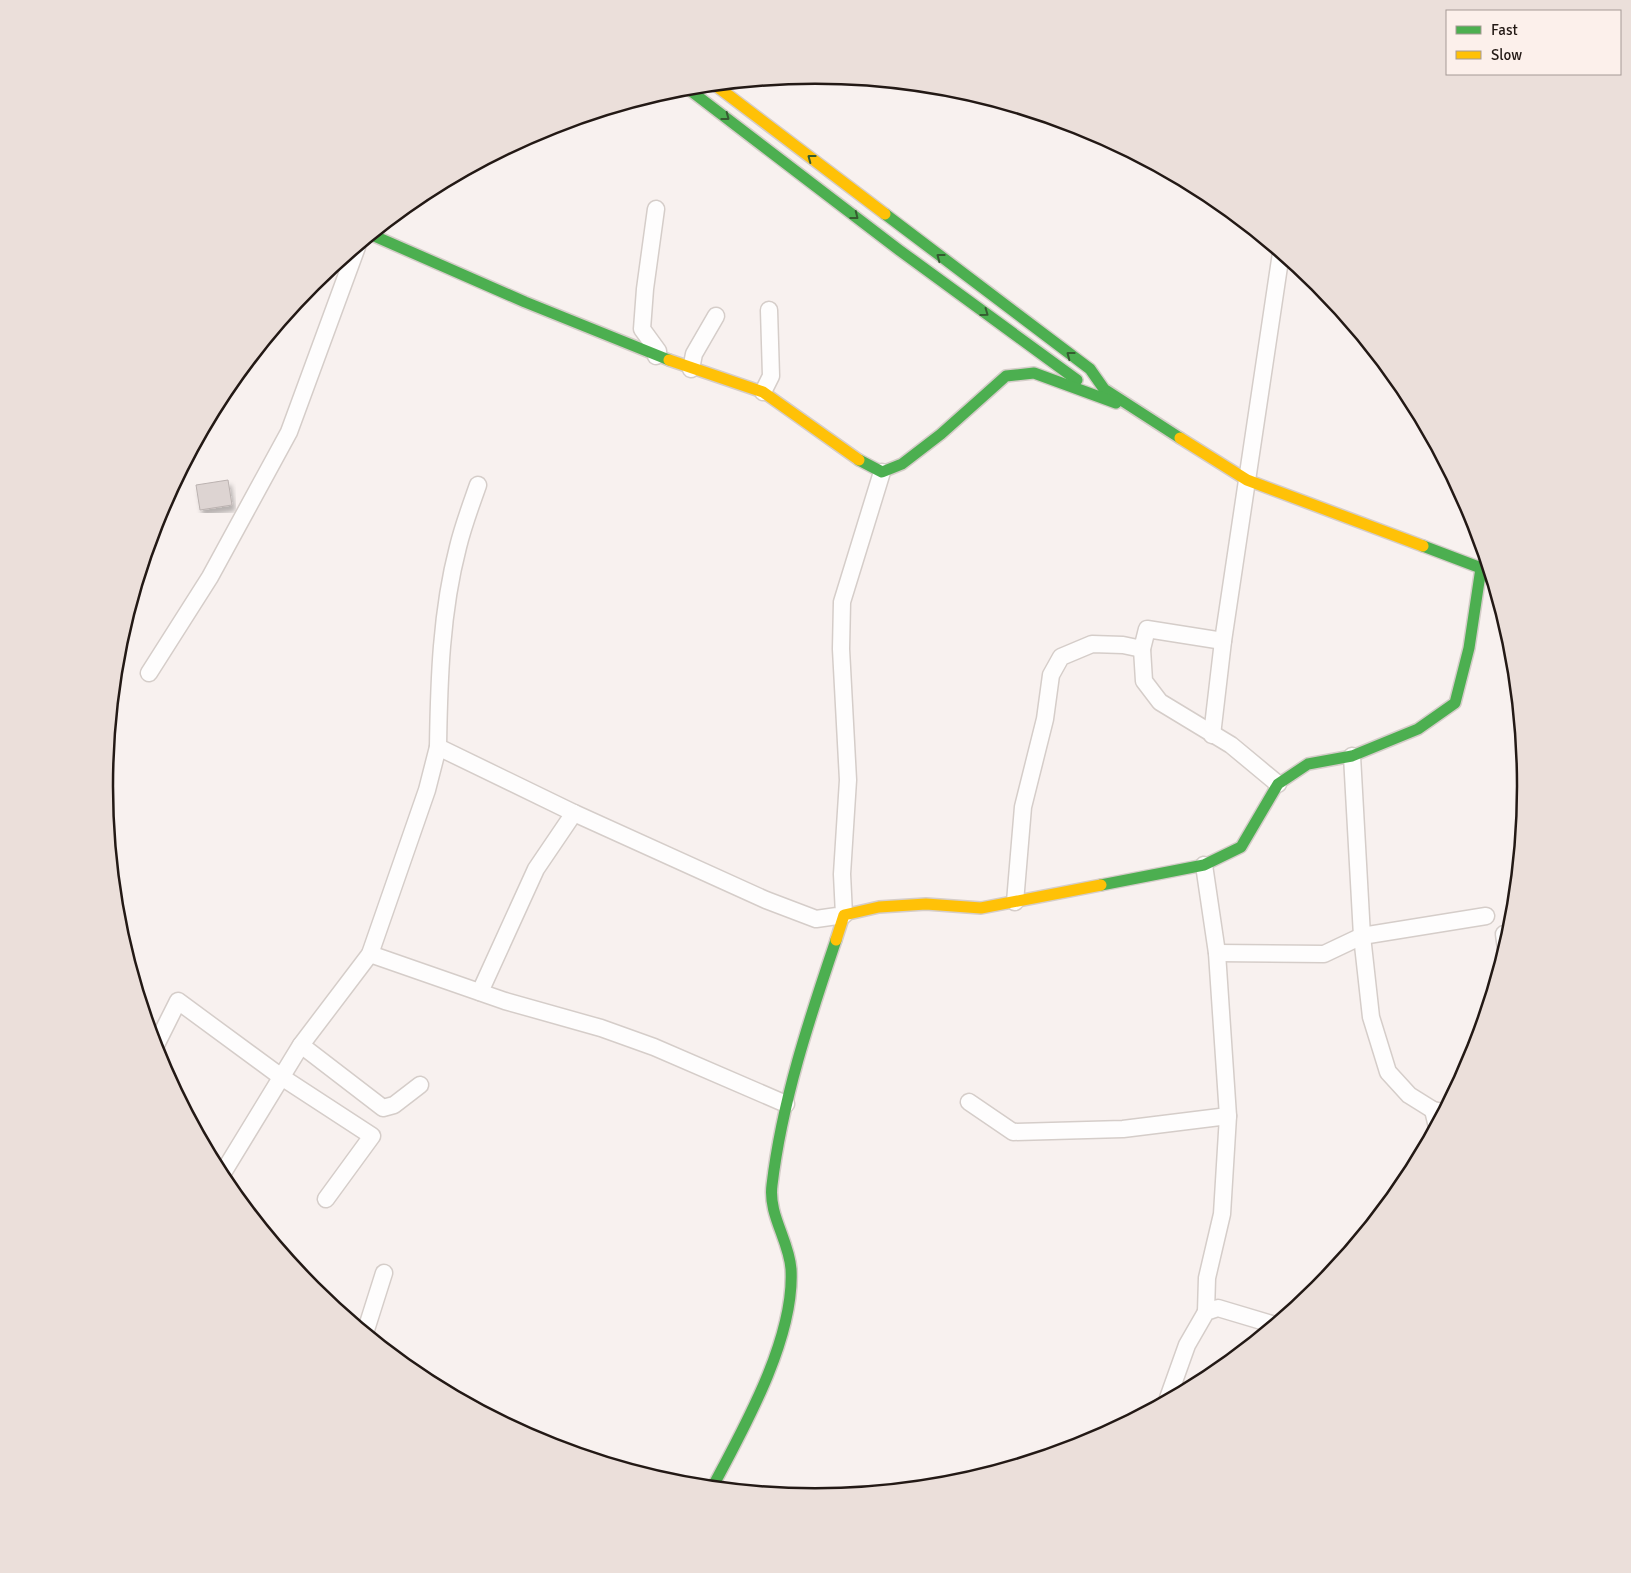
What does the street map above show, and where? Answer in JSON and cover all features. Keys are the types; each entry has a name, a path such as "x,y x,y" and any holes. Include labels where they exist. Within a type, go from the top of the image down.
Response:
{"main road":[{"path":"722,90 1090,370 1104,389"},
{"path":"695,94 899,250 1081,383 1104,389 1247,480 1481,568 1484,572"},
{"path":"378,237 525,302 656,356 763,392 864,464 882,472 902,464 941,434 1006,376 1034,373 1138,412"},
{"path":"715,1482 777,1349 790,1296 791,1268 771,1199 776,1159 786,1104 844,915 888,906 926,904 981,908 1204,865 1241,847 1278,784 1308,764 1352,756 1418,729 1455,703 1469,648 1481,568"}],"street":[{"path":"656,209 645,289 642,329 658,351 656,356"},
{"path":"149,673 210,578 289,432 353,257"},
{"path":"1212,735 1223,641 1280,259"},
{"path":"763,392 771,376 769,310"},
{"path":"691,368 694,354 716,316"},
{"path":"438,747 574,813 766,900 816,919 844,915 842,874 848,780 841,649 842,602 882,472"},
{"path":"226,1168 280,1076 301,1045 370,954 427,790 438,747 439,674 445,619 458,547 478,485"},
{"path":"1223,641 1147,629 1142,649 1144,681 1160,702 1231,745 1278,784"},
{"path":"1015,902 1023,807 1044,719 1050,675 1061,657 1092,644 1123,645 1142,649"},
{"path":"1352,756 1362,936 1371,1016 1388,1072 1409,1095 1439,1111"},
{"path":"480,992 536,869 574,813"},
{"path":"1170,1393 1187,1345 1206,1312 1207,1278 1222,1214 1228,1116 1217,953 1204,865"},
{"path":"1217,953 1324,954 1362,936 1486,916"},
{"path":"370,954 480,992 601,1028 654,1047 786,1104"},
{"path":"160,1038 178,1001 280,1076 372,1136 326,1199"},
{"path":"301,1045 383,1108 394,1105 420,1085"},
{"path":"968,1102 1013,1132 1123,1129 1228,1116"},
{"path":"367,1327 384,1273"},
{"path":"1206,1312 1218,1308 1269,1323"}],"building":[{"path":"228,480 232,505 200,510 196,485"}],"traffic: fast":[{"path":"695,94 899,250 1077,380"},
{"path":"885,214 1090,369 1104,389 1180,438"},
{"path":"378,237 525,302 669,360"},
{"path":"859,460 882,472 902,464 941,434 1006,376 1034,373 1116,403"},
{"path":"1423,546 1481,568 1484,572"},
{"path":"1101,885 1204,865 1241,847 1278,784 1308,764 1352,756 1418,729 1455,703 1469,648 1481,568"},
{"path":"715,1482 765,1382 785,1324 790,1296 791,1269 787,1248 773,1207 772,1185 782,1123 798,1061 836,940"}],"traffic: slow":[{"path":"722,90 885,214"},
{"path":"669,360 763,392 859,460"},
{"path":"1180,438 1247,480 1423,546"},
{"path":"836,940 844,915 879,907 926,904 981,908 1101,885"}]}
